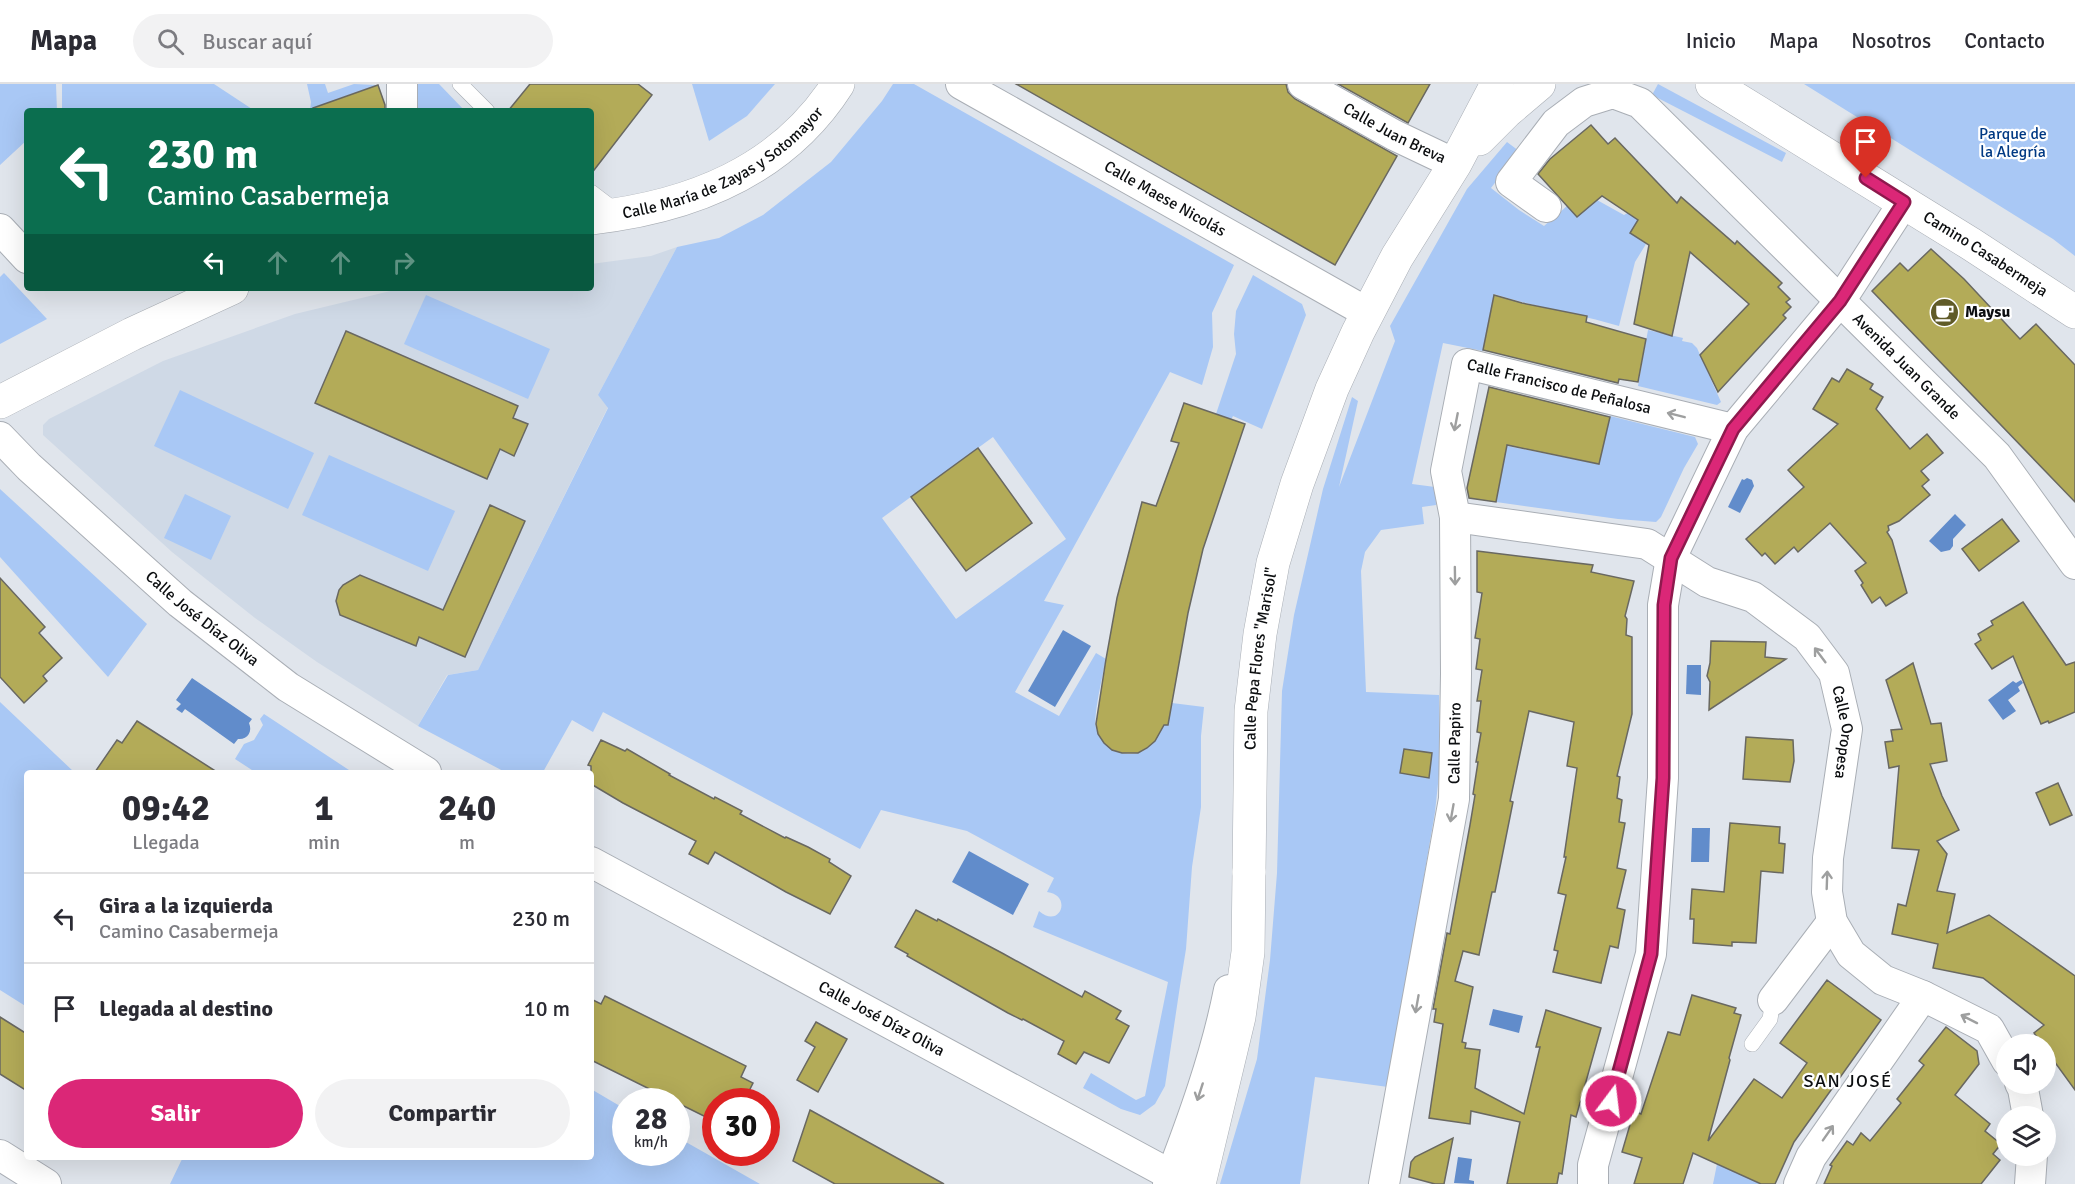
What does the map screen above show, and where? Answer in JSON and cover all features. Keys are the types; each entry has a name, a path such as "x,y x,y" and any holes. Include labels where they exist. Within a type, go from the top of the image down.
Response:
{"main road":[{"name":"Calle María de Zayas y Sotomayor","path":"606,217 687,199 737,178 790,141 829,98 838,84"},
{"name":"Calle Pepa Flores \"Marisol\"","path":"1187,1180 1239,1017 1248,952 1251,711 1260,634 1273,563 1297,484 1332,389 1397,257 1455,164 1497,84"},
{"name":"Calle Pepa Flores \"Marisol\"","path":"1455,164 1506,112 1539,84"},
{"name":"Camino Casabermeja","path":"1712,84 1904,202 2075,312"},
{"path":"0,382 126,321 221,291"},
{"path":"0,402 132,334 224,291"}],"street":[{"path":"402,84 402,108"},
{"name":"Calle Maese Nicolás","path":"962,84 1368,313"},
{"name":"Calle Juan Breva","path":"1303,84 1394,135 1455,164"},
{"name":"Avenida Juan Grande","path":"1546,207 1511,182 1556,123 1584,102 1613,93 1640,103 1997,456 2075,564"},
{"path":"1593,1184 1593,1165 1651,954 1663,778 1664,605 1671,558 1733,429 1840,301 1904,202"},
{"path":"0,229 24,255"},
{"name":"Calle Francisco de Peñalosa","path":"1455,517 1446,471 1467,364 1733,429"},
{"name":"Calle José Díaz Oliva","path":"0,437 29,467 180,603 288,687 423,770"},
{"path":"1455,517 1647,544 1671,558"},
{"name":"Calle Papiro","path":"1384,1184 1454,799 1455,517"},
{"name":"Calle Oropesa","path":"1671,558 1707,582 1753,597 1807,637 1834,673 1847,729 1828,858 1827,892 1832,922 1851,954 1883,980 1923,996 1989,1029 1996,1041"},
{"name":"Calle José Díaz Oliva","path":"594,864 1187,1180"},
{"path":"1773,1000 1832,922"},
{"path":"1799,1184 1811,1158 1923,996"},
{"path":"0,1155 41,1182"},
{"path":"2030,1184 2031,1166"}],"lane":[{"path":"460,84 484,108"},
{"path":"594,197 606,217"},
{"path":"1752,1044 1770,1019 1773,1000"}],"shaded area":[{"path":"677,247 598,395 608,407 478,670 447,675 418,726 317,662 255,618 172,552 43,435 43,425 49,419 163,361 295,314 391,291 594,291 594,264 651,256"},
{"path":"1742,479 1752,480 1754,486 1740,513 1728,507"},
{"path":"1955,514 1966,525 1953,539 1953,546 1950,550 1941,552 1929,541"},
{"path":"1063,630 1091,646 1055,707 1028,691"},
{"path":"1687,665 1701,665 1701,695 1686,694"},
{"path":"192,678 252,719 249,723 250,732 246,737 238,739 234,744 185,709 182,713 176,709 181,704 176,700"},
{"path":"2021,680 2023,683 2018,687 2020,691 2008,700 2016,711 2003,720 1988,700 2013,681 2016,683"},
{"path":"1692,828 1710,828 1709,862 1691,862"},
{"path":"969,851 1029,884 1013,915 952,882"},
{"path":"1493,1009 1523,1016 1519,1033 1489,1025"},
{"path":"1458,1157 1472,1159 1469,1180 1474,1181 1474,1184 1454,1183"}],"green space":[{"path":"0,84 56,84 57,108 24,108 24,143 0,165"},
{"path":"62,84 214,84 250,108 62,108"},
{"path":"307,84 325,84 328,93 354,84 378,85 337,99 340,108 310,108"},
{"path":"417,84 439,84 462,108 416,108"},
{"path":"692,84 775,84 747,116 709,141"},
{"path":"893,84 914,84 1234,265 1212,313 1213,347 1202,385 1170,372 1044,601 1064,605 1015,692 1059,716 1096,653 1106,659 1097,705 1096,728 1106,744 1122,753 1130,754 1139,753 1147,748 1156,737 1161,724 1168,725 1172,703 1204,707 1201,736 1201,807 1192,867 1186,949 1165,1086 1155,1104 1140,1115 1121,1109 1083,1088 1091,1073 1136,1100 1145,1096 1168,982 1033,927 1039,911 1046,916 1053,916 1061,910 1060,899 1055,894 1047,892 1054,878 967,831 881,810 860,849 603,712 593,732 572,720 544,770 501,770 418,726 448,675 478,670 608,408 598,395 677,247 719,238 763,215 831,162 882,101","holes":["993,437 1066,539 956,619 882,518"]},
{"path":"1658,84 1786,153 1782,162 1652,95"},
{"name":"Parque de la Alegría","path":"1804,84 2075,84 2075,256 2053,239"},
{"path":"1507,142 1519,151 1491,188 1519,210 1544,226 1567,206 1597,200 1624,215 1631,211 1640,217 1637,219 1641,222 1630,233 1646,244 1635,262 1619,326 1494,294 1483,351 1443,343 1412,484 1435,487 1436,505 1422,507 1424,524 1381,530 1365,552 1361,571 1366,692 1439,695 1440,765 1435,812 1388,1087 1315,1077 1300,1184 1220,1184 1257,1059 1270,960 1277,873 1282,691 1294,615 1323,489 1352,397 1358,401 1339,487 1395,341 1390,326 1467,189"},
{"path":"4,273 47,319 0,344 0,277"},
{"path":"1253,275 1302,304 1306,315 1262,429 1233,416 1231,420 1216,414 1236,354 1234,334 1236,311"},
{"path":"426,295 550,349 528,399 404,344"},
{"path":"1648,330 1683,338 1682,341 1692,343 1697,348 1721,402 1717,405 1638,386"},
{"path":"180,390 314,453 288,509 154,446"},
{"path":"1610,416 1695,437 1698,444 1661,517 1656,522 1496,502 1507,446 1598,464"},
{"path":"329,455 455,511 428,571 302,515"},
{"path":"0,489 147,624 108,677 0,557"},
{"path":"185,494 231,516 211,560 164,538"},
{"path":"0,702 72,770 24,770 24,1005 0,990"},
{"path":"264,714 349,770 252,770 235,759 244,744 254,740 263,725 260,719"},
{"path":"594,1091 612,1101 612,1166 690,1166 690,1144 702,1151 702,1166 728,1166 760,1184 170,1184 182,1160 594,1160"},
{"path":"1717,1164 1761,1184 1713,1184"}],"building":[{"path":"530,84 638,84 652,95 594,170 594,108 510,108"},
{"path":"1016,84 1286,84 1288,92 1295,99 1397,156 1335,265"},
{"path":"1338,84 1430,84 1408,123"},
{"path":"378,85 385,105 385,108 313,108"},
{"path":"1591,125 1608,144 1615,138 1677,203 1681,197 1735,244 1737,241 1782,283 1778,287 1790,299 1786,302 1791,307 1783,315 1786,318 1718,392 1700,355 1749,304 1690,252 1672,336 1634,324 1649,245 1630,233 1638,220 1602,196 1577,217 1538,174 1550,159"},
{"path":"1931,249 1964,279 2020,339 2036,324 2075,365 2075,502 1872,291 1900,263 1908,271"},
{"path":"1494,295 1587,316 1586,322 1646,339 1638,382 1619,379 1618,383 1483,350"},
{"path":"346,331 518,406 513,418 528,424 514,456 500,449 487,479 315,403"},
{"path":"1847,369 1873,384 1870,389 1883,397 1876,409 1910,449 1927,434 1943,453 1921,471 1929,480 1922,486 1930,495 1899,521 1888,526 1887,532 1892,540 1907,593 1886,606 1880,597 1872,603 1855,571 1866,563 1830,523 1798,552 1794,547 1775,564 1765,553 1762,556 1746,539 1804,487 1788,470 1838,424 1813,409 1832,378 1839,382"},
{"path":"1489,387 1610,417 1599,464 1507,445 1496,502 1469,498 1467,488"},
{"path":"1184,403 1245,424 1203,549 1188,613 1168,725 1164,725 1155,741 1147,748 1138,753 1122,753 1112,750 1104,743 1098,734 1096,724 1106,659 1117,598 1142,502 1156,506 1179,443 1171,441"},
{"path":"978,448 1032,523 966,571 911,497"},
{"path":"490,505 525,521 465,657 419,637 416,646 340,615 336,601 339,590 360,575 443,610"},
{"path":"2002,519 2019,541 1979,571 1962,549"},
{"path":"1477,551 1593,565 1591,572 1634,581 1625,616 1627,619 1626,635 1632,637 1632,714 1617,776 1620,777 1617,798 1622,800 1619,822 1625,823 1617,868 1626,870 1617,908 1625,910 1618,948 1610,946 1601,983 1553,972 1558,951 1554,950 1566,895 1558,893 1566,857 1564,857 1577,768 1567,766 1574,722 1529,711 1510,801 1513,802 1495,892 1492,892 1479,955 1463,951 1455,981 1473,987 1462,1042 1466,1043 1465,1048 1480,1050 1475,1088 1524,1114 1540,1047 1536,1047 1546,1010 1601,1028 1576,1117 1571,1115 1562,1174 1559,1173 1557,1184 1507,1184 1520,1122 1471,1111 1470,1124 1429,1118 1443,1024 1434,1022 1436,1009 1433,1009 1447,933 1450,934 1470,825 1481,733 1477,732 1481,701 1477,701 1482,670 1476,669 1480,639 1475,638 1482,593 1477,592"},
{"path":"0,578 45,627 39,633 62,658 43,676 47,681 24,703 0,677"},
{"path":"2023,602 2066,665 2075,662 2075,712 2049,723 2048,721 2041,724 2013,656 1992,669 1975,644 1981,640 1978,634 1993,625 1991,621"},
{"path":"1711,641 1766,642 1765,657 1786,659 1709,710 1710,682 1707,676"},
{"path":"1913,663 1931,724 1941,723 1947,761 1930,764 1942,796 1959,830 1937,841 1947,854 1937,891 1955,894 1947,933 1989,915 2075,976 2075,1090 2056,1064 2056,1034 2035,1034 2044,1025 1983,978 1933,968 1938,944 1892,934 1898,904 1906,906 1919,850 1892,848 1899,766 1889,768 1885,742 1893,741 1891,730 1902,729 1886,680"},
{"path":"137,721 214,770 96,770 117,740 122,743"},
{"path":"1746,737 1793,740 1794,761 1790,782 1743,779"},
{"path":"601,740 625,751 627,749 669,775 742,811 740,814 830,859 829,862 851,876 830,914 715,852 708,864 689,854 696,841 594,786 594,770 591,770 591,766 588,765"},
{"path":"1404,749 1432,753 1429,778 1400,773"},
{"path":"2058,783 2072,815 2050,825 2036,793"},
{"path":"1730,823 1780,827 1779,843 1785,844 1783,873 1761,871 1756,943 1732,942 1732,946 1693,943 1694,919 1690,919 1692,889 1724,892"},
{"path":"916,910 937,921 938,919 1082,997 1085,991 1121,1011 1116,1019 1129,1026 1109,1063 1084,1052 1076,1064 1058,1054 1064,1041 1008,1013 895,947"},
{"path":"1827,980 1881,1020 1794,1142 1775,1184 1761,1184 1693,1153 1683,1184 1634,1184 1642,1158 1622,1152 1634,1111 1641,1114 1668,1032 1680,1035 1692,995 1736,1008 1734,1013 1741,1015 1708,1141 1754,1079 1782,1098 1807,1063 1780,1043"},
{"path":"605,996 746,1066 741,1077 753,1083 750,1088 702,1088 702,1115 690,1109 690,1088 647,1088 594,1061 594,1000 601,1004"},
{"path":"0,1017 24,1032 24,1089 0,1074"},
{"path":"816,1022 847,1039 818,1092 797,1080 815,1047 805,1041"},
{"path":"1946,1027 1977,1051 1979,1064 1955,1095 1990,1124 1985,1131 1996,1140 1996,1150 1993,1154 1996,1157 1996,1165 1981,1184 1824,1184 1832,1166 1830,1165 1847,1141 1853,1145 1861,1133 1870,1141 1901,1103 1897,1099 1924,1065 1919,1061"},
{"path":"810,1110 944,1184 835,1184 793,1161"},
{"path":"1453,1138 1444,1184 1409,1177 1411,1162 1415,1157"}],"place":[{"name":"Maysu","path":"1944,312"}],"district":[{"name":"SAN JOSÉ","path":"1848,1081"}],"route":[{"path":"1611,1101 1651,954 1663,778 1664,605 1671,558 1733,429 1840,301 1904,202 1866,178"}]}
